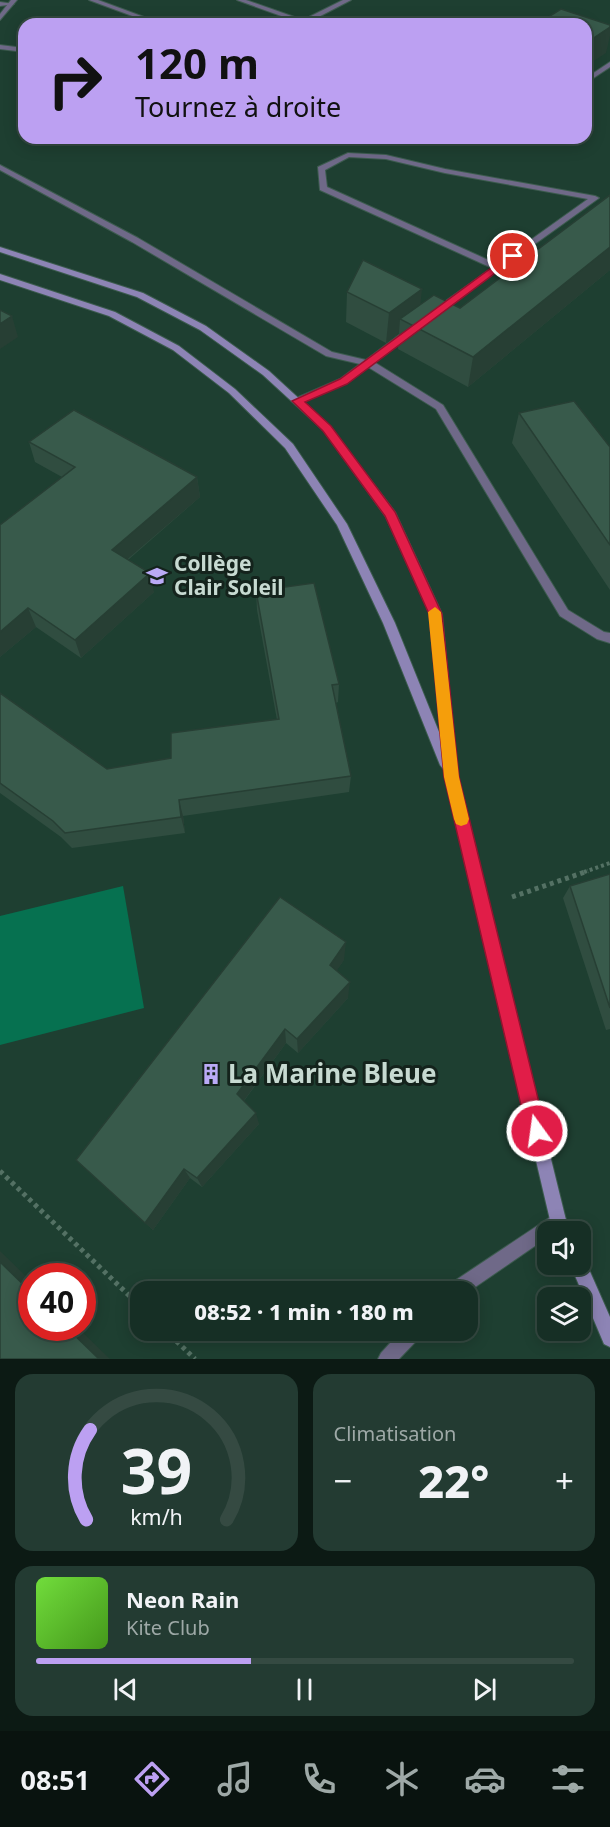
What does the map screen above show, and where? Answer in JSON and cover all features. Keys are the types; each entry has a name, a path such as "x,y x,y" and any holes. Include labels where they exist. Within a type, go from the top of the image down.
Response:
{"street":[{"path":"92,0 143,18"},
{"path":"240,0 288,18"},
{"path":"311,18 348,0"},
{"path":"0,4 12,2"},
{"path":"0,18 12,2"},
{"path":"0,47 18,49"},
{"path":"592,77 610,64"},
{"path":"432,315 497,267 599,198 445,171 386,157 348,155 321,169 323,188 497,267"},
{"path":"0,167 135,240 329,354 368,363 440,407 564,613 601,636 610,638"},
{"path":"0,249 150,300 203,328 266,373 327,429 390,515 436,614 451,777 560,1221"},
{"path":"0,276 112,314 176,348 232,391 289,446 342,524 389,623 451,777"},
{"path":"297,401 344,381 414,328"},
{"path":"471,1281 537,1241"},
{"path":"583,1275 610,1338"},
{"path":"387,1359 404,1341"}],"path":[{"path":"482,907 610,863"},
{"path":"0,1171 130,1296"},
{"path":"176,1341 195,1359"}],"green space":[{"path":"123,886 144,1008 0,1045 0,916"}],"building":[{"path":"561,9 589,18 547,18"},
{"path":"592,19 610,25 592,39"},
{"path":"610,195 610,247 473,357 400,319 434,295 460,308"},
{"path":"363,260 422,289 389,313 347,292"},
{"path":"0,310 12,316 0,324"},
{"path":"574,401 610,447 610,545 519,413"},
{"path":"74,410 197,477 112,550 150,573 75,640 28,608 0,632 0,525 75,467 29,442"},
{"path":"314,583 339,684 332,685 351,776 179,800 181,817 65,833 53,821 0,783 0,693 107,769 171,758 171,733 279,719 256,591"},
{"path":"610,874 610,1008 570,886"},
{"name":"La Marine Bleue","path":"280,897 346,942 330,965 350,982 297,1039 285,1029 237,1094 256,1113 197,1178 184,1169 145,1223 76,1160"},
{"path":"0,1262 18,1279 18,1341 80,1341 99,1359 0,1359"}],"slow traffic":[{"path":"435,612 451,777 461,819"}],"place":[{"name":"Collège Clair Soleil","path":"157,576"},
{"name":"La Marine Bleue","path":"211,1074"}],"route":[{"path":"513,256 344,381 297,401 327,429 390,515 436,614 451,777 537,1131"}]}
